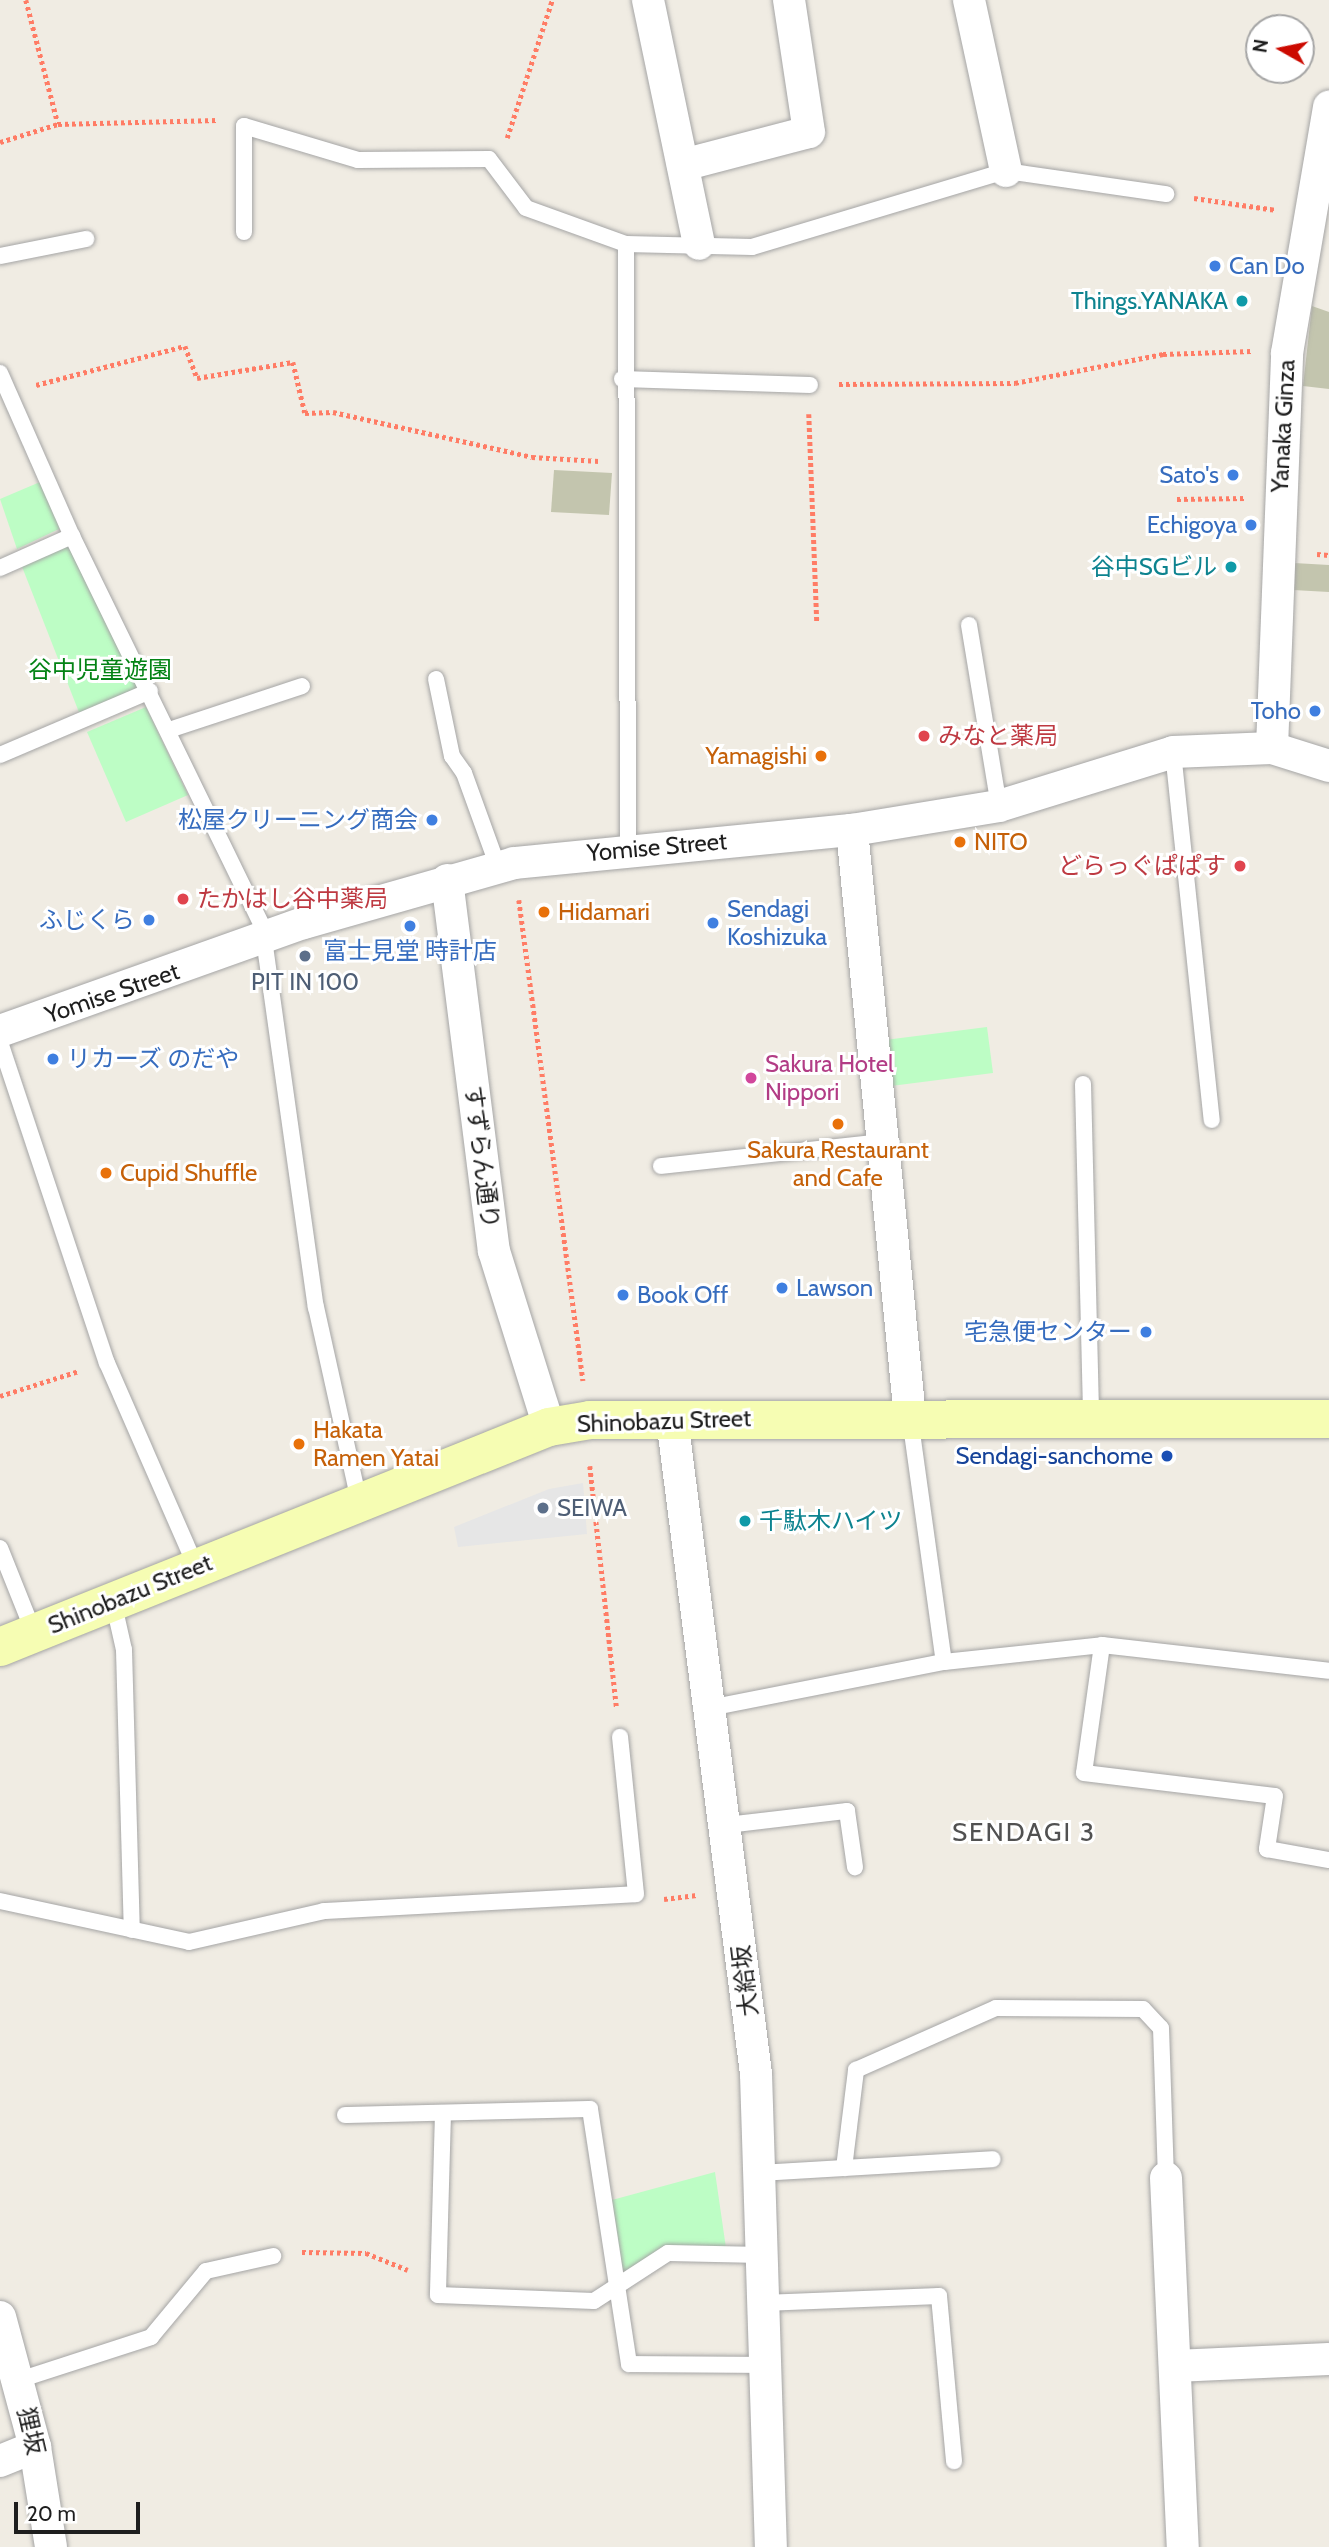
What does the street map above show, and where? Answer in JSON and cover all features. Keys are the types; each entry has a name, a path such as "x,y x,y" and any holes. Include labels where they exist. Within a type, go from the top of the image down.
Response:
{"main road":[{"name":"Shinobazu Street","path":"17,1640 549,1427 590,1420 910,1417 1329,1419"}],"street":[{"path":"649,0 699,244"},
{"path":"683,165 809,132 789,0"},
{"path":"969,0 1006,171"},
{"name":"Yanaka Ginza","path":"1272,748 1279,497 1287,353 1308,215 1329,107"},
{"name":"Yomise Street","path":"0,1031 266,938 447,880 506,865 628,848 852,830 999,806 1173,752 1272,748 1329,766"},
{"path":"852,830 910,1417"},
{"name":"すずらん通り","path":"447,880 494,1251 549,1427"},
{"name":"大給坂","path":"672,1419 714,1707 756,2074 771,2547"},
{"path":"1166,2178 1183,2547"},
{"name":"狸坂","path":"0,2317 35,2446 51,2547"},
{"path":"1175,2366 1329,2359"},
{"path":"0,2461 35,2446"}],"lane":[{"path":"244,232 244,126 358,160 489,159 526,208 626,244 752,247 1006,171 1166,194"},
{"path":"0,256 86,239"},
{"path":"626,244 622,379 628,848"},
{"path":"0,373 72,536 169,730 266,938 316,1307 359,1501"},
{"path":"622,379 810,385"},
{"path":"0,568 72,536"},
{"path":"970,625 999,806"},
{"path":"436,679 452,757 464,773 506,865"},
{"path":"169,730 302,686"},
{"path":"0,755 150,691"},
{"path":"1173,752 1212,1120"},
{"path":"0,1042 107,1363 196,1567"},
{"path":"1083,1084 1091,1419"},
{"path":"661,1166 882,1142"},
{"path":"910,1417 944,1662"},
{"path":"0,1549 17,1640"},
{"path":"113,1601 124,1650 132,1930"},
{"path":"1102,1645 1084,1773 1275,1796 1267,1849 1329,1860"},
{"path":"714,1707 944,1662 1102,1645 1329,1671"},
{"path":"0,1901 132,1930 212,1942 275,1917 324,1910 636,1894 620,1737"},
{"path":"727,1825 847,1811 855,1867"},
{"path":"844,2168 856,2070 996,2008 1143,2009 1161,2028 1166,2178"},
{"path":"345,2115 590,2109 629,2364 765,2365"},
{"path":"443,2113 438,2295 594,2301 668,2253 762,2255"},
{"path":"759,2173 993,2159"},
{"path":"19,2380 151,2337 206,2271 273,2256"},
{"path":"763,2303 939,2296 954,2461"}],"path":[{"path":"26,0 58,124"},
{"path":"499,169 552,0"},
{"path":"0,142 58,124 190,125 222,119 244,126"},
{"path":"1166,194 1308,215"},
{"path":"8,392 185,346 197,379 293,362 305,413 332,412 532,457 625,462"},
{"path":"817,621 810,385 1015,383 1163,354 1287,353"},
{"path":"1177,499 1279,497"},
{"path":"506,865 590,1420"},
{"path":"0,1396 107,1363"},
{"path":"590,1466 620,1737"},
{"path":"636,1894 654,1900 734,1891"},
{"path":"273,2256 324,2248 366,2253 439,2281"}],"shaded area":[{"path":"1312,306 1329,312 1329,389 1303,386"},
{"path":"554,470 612,473 609,515 551,512"},
{"path":"1294,563 1329,565 1329,592 1293,590"},
{"name":"SEIWA","path":"583,1483 587,1534 458,1547 454,1527 549,1489"}],"green space":[{"path":"40,482 61,528 17,549 0,499"},
{"name":"谷中児童遊園","path":"76,544 150,691 82,720 19,559"},
{"path":"146,707 188,795 126,822 87,732"},
{"path":"987,1027 993,1073 891,1086 885,1040"},
{"path":"715,2172 726,2248 668,2246 623,2275 612,2200"}],"place":[{"name":"Can Do","path":"1215,266"},
{"name":"Things.YANAKA","path":"1242,301"},
{"name":"Sato's","path":"1233,475"},
{"name":"Echigoya","path":"1251,525"},
{"name":"谷中SGビル","path":"1231,567"},
{"name":"Toho","path":"1315,711"},
{"name":"みなと薬局","path":"924,736"},
{"name":"Yamagishi","path":"821,756"},
{"name":"松屋クリーニング商会","path":"432,820"},
{"name":"NITO","path":"960,842"},
{"name":"どらっぐぱぱす","path":"1240,866"},
{"name":"たかはし谷中薬局","path":"183,899"},
{"name":"Hidamari","path":"544,912"},
{"name":"ふじくら","path":"149,920"},
{"name":"Sendagi Koshizuka","path":"713,923"},
{"name":"富士見堂 時計店","path":"410,926"},
{"name":"PIT IN 100","path":"305,956"},
{"name":"リカーズ のだや","path":"53,1059"},
{"name":"Sakura Hotel Nippori","path":"751,1078"},
{"name":"Sakura Restaurant and Cafe","path":"838,1124"},
{"name":"Cupid Shuffle","path":"106,1173"},
{"name":"Lawson","path":"782,1288"},
{"name":"Book Off","path":"623,1295"},
{"name":"宅急便センター","path":"1146,1332"},
{"name":"Hakata Ramen Yatai","path":"299,1444"},
{"name":"Sendagi-sanchome","path":"1167,1456"},
{"name":"SEIWA","path":"543,1508"},
{"name":"千駄木ハイツ","path":"745,1521"}],"district":[{"name":"SENDAGI 3","path":"1024,1833"}]}
